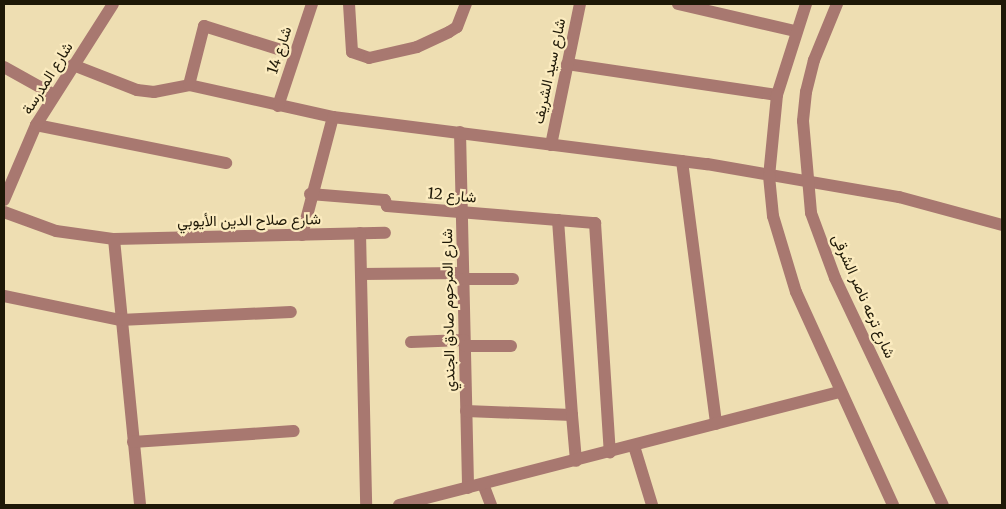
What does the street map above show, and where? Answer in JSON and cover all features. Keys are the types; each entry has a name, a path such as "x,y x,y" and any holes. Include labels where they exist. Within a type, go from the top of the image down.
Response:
{"street":[{"name":"شارع المدرسة","path":"5,194 36,125 113,4"},
{"name":"شارع 14","path":"278,106 312,4"},
{"path":"348,4 352,52 369,58 417,47 449,32 457,27 466,4"},
{"name":"شارع سيد الشريف","path":"550,145 580,4"},
{"path":"678,4 795,31"},
{"path":"806,4 795,31 778,96 769,176 782,254 838,392 893,505"},
{"name":"شارع ترعه ناصر الشرقى","path":"837,4 814,60 806,92 806,182 811,213 835,278 943,505"},
{"path":"189,85 204,26 294,54"},
{"path":"567,64 778,96"},
{"path":"73,65 137,90 154,92 189,85 333,117 682,161 899,197 1002,225"},
{"path":"4,66 54,95"},
{"path":"302,235 310,194 333,117"},
{"path":"36,125 226,163"},
{"name":"شارع المرحوم صادق الجندي","path":"460,132 468,488"},
{"path":"682,161 716,424"},
{"name":"شارع 12","path":"310,194 462,212 595,223 610,452"},
{"name":"شارع صلاح الدين الأيوبي","path":"4,212 56,231 114,239 386,233"},
{"path":"558,220 576,461"},
{"path":"360,233 366,505"},
{"path":"114,239 120,320 140,505"},
{"path":"361,274 513,279"},
{"path":"4,296 120,320 291,312"},
{"path":"410,342 511,346"},
{"path":"399,505 576,461 838,392"},
{"path":"466,411 572,415"},
{"path":"133,442 294,431"},
{"path":"634,446 652,505"},
{"path":"484,484 491,505"}]}
